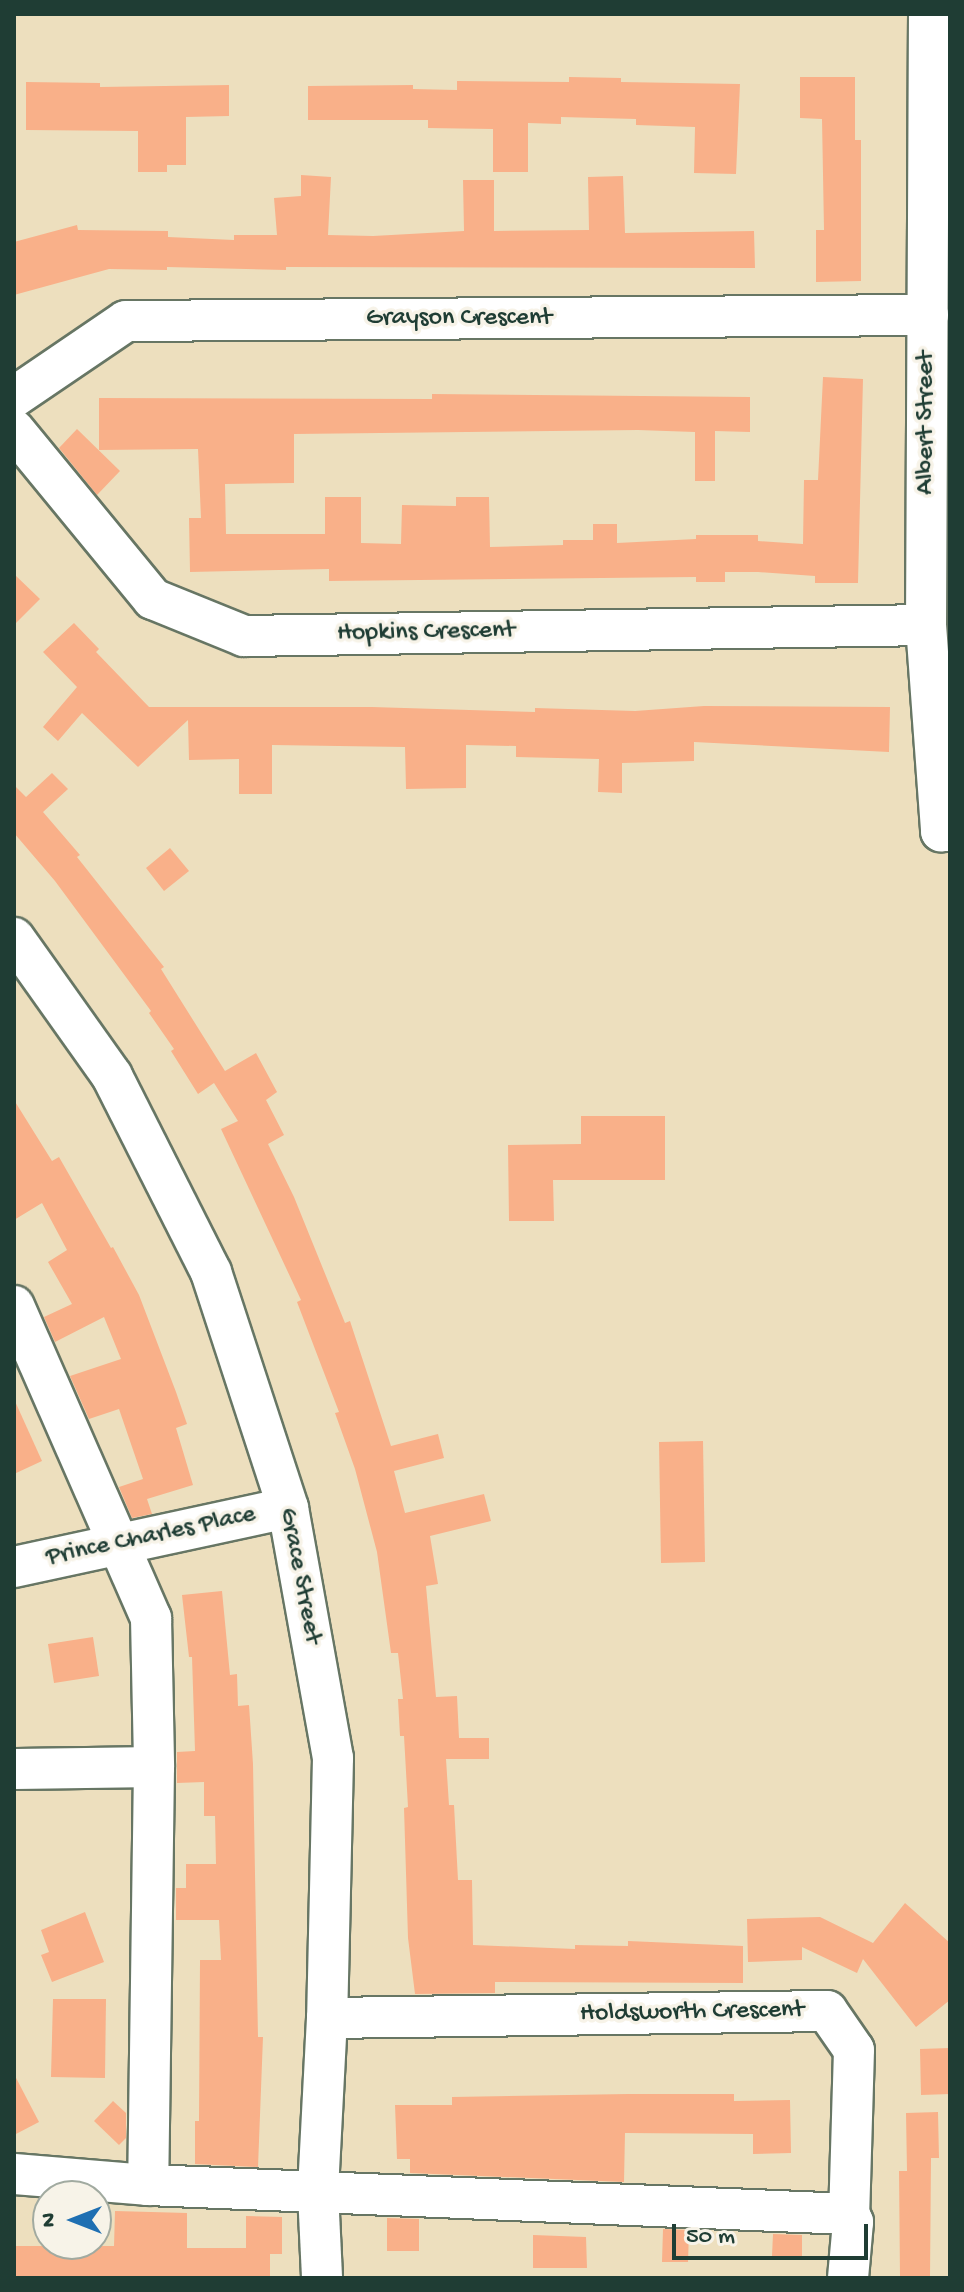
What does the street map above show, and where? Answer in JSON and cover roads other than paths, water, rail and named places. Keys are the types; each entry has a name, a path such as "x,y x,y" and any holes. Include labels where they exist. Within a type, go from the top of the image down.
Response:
{"street":[{"name":"Albert Street","path":"929,14 926,625 945,831"},
{"name":"Grayson Crescent","path":"14,397 126,321 928,315"},
{"name":"Hopkins Crescent","path":"14,430 153,599 244,636 926,625"},
{"name":"Grace Street","path":"14,938 112,1076 211,1272 288,1508 333,1758 327,2018 318,2192 322,2278"},
{"path":"14,1306 151,1618 154,1767 148,2185"},
{"name":"Prince Charles Place","path":"14,1567 288,1508"},
{"path":"14,1769 154,1767"},
{"name":"Holdsworth Crescent","path":"327,2018 827,2011 854,2050 849,2214 853,2222 848,2278"},
{"path":"14,2174 148,2185 849,2214"}]}
